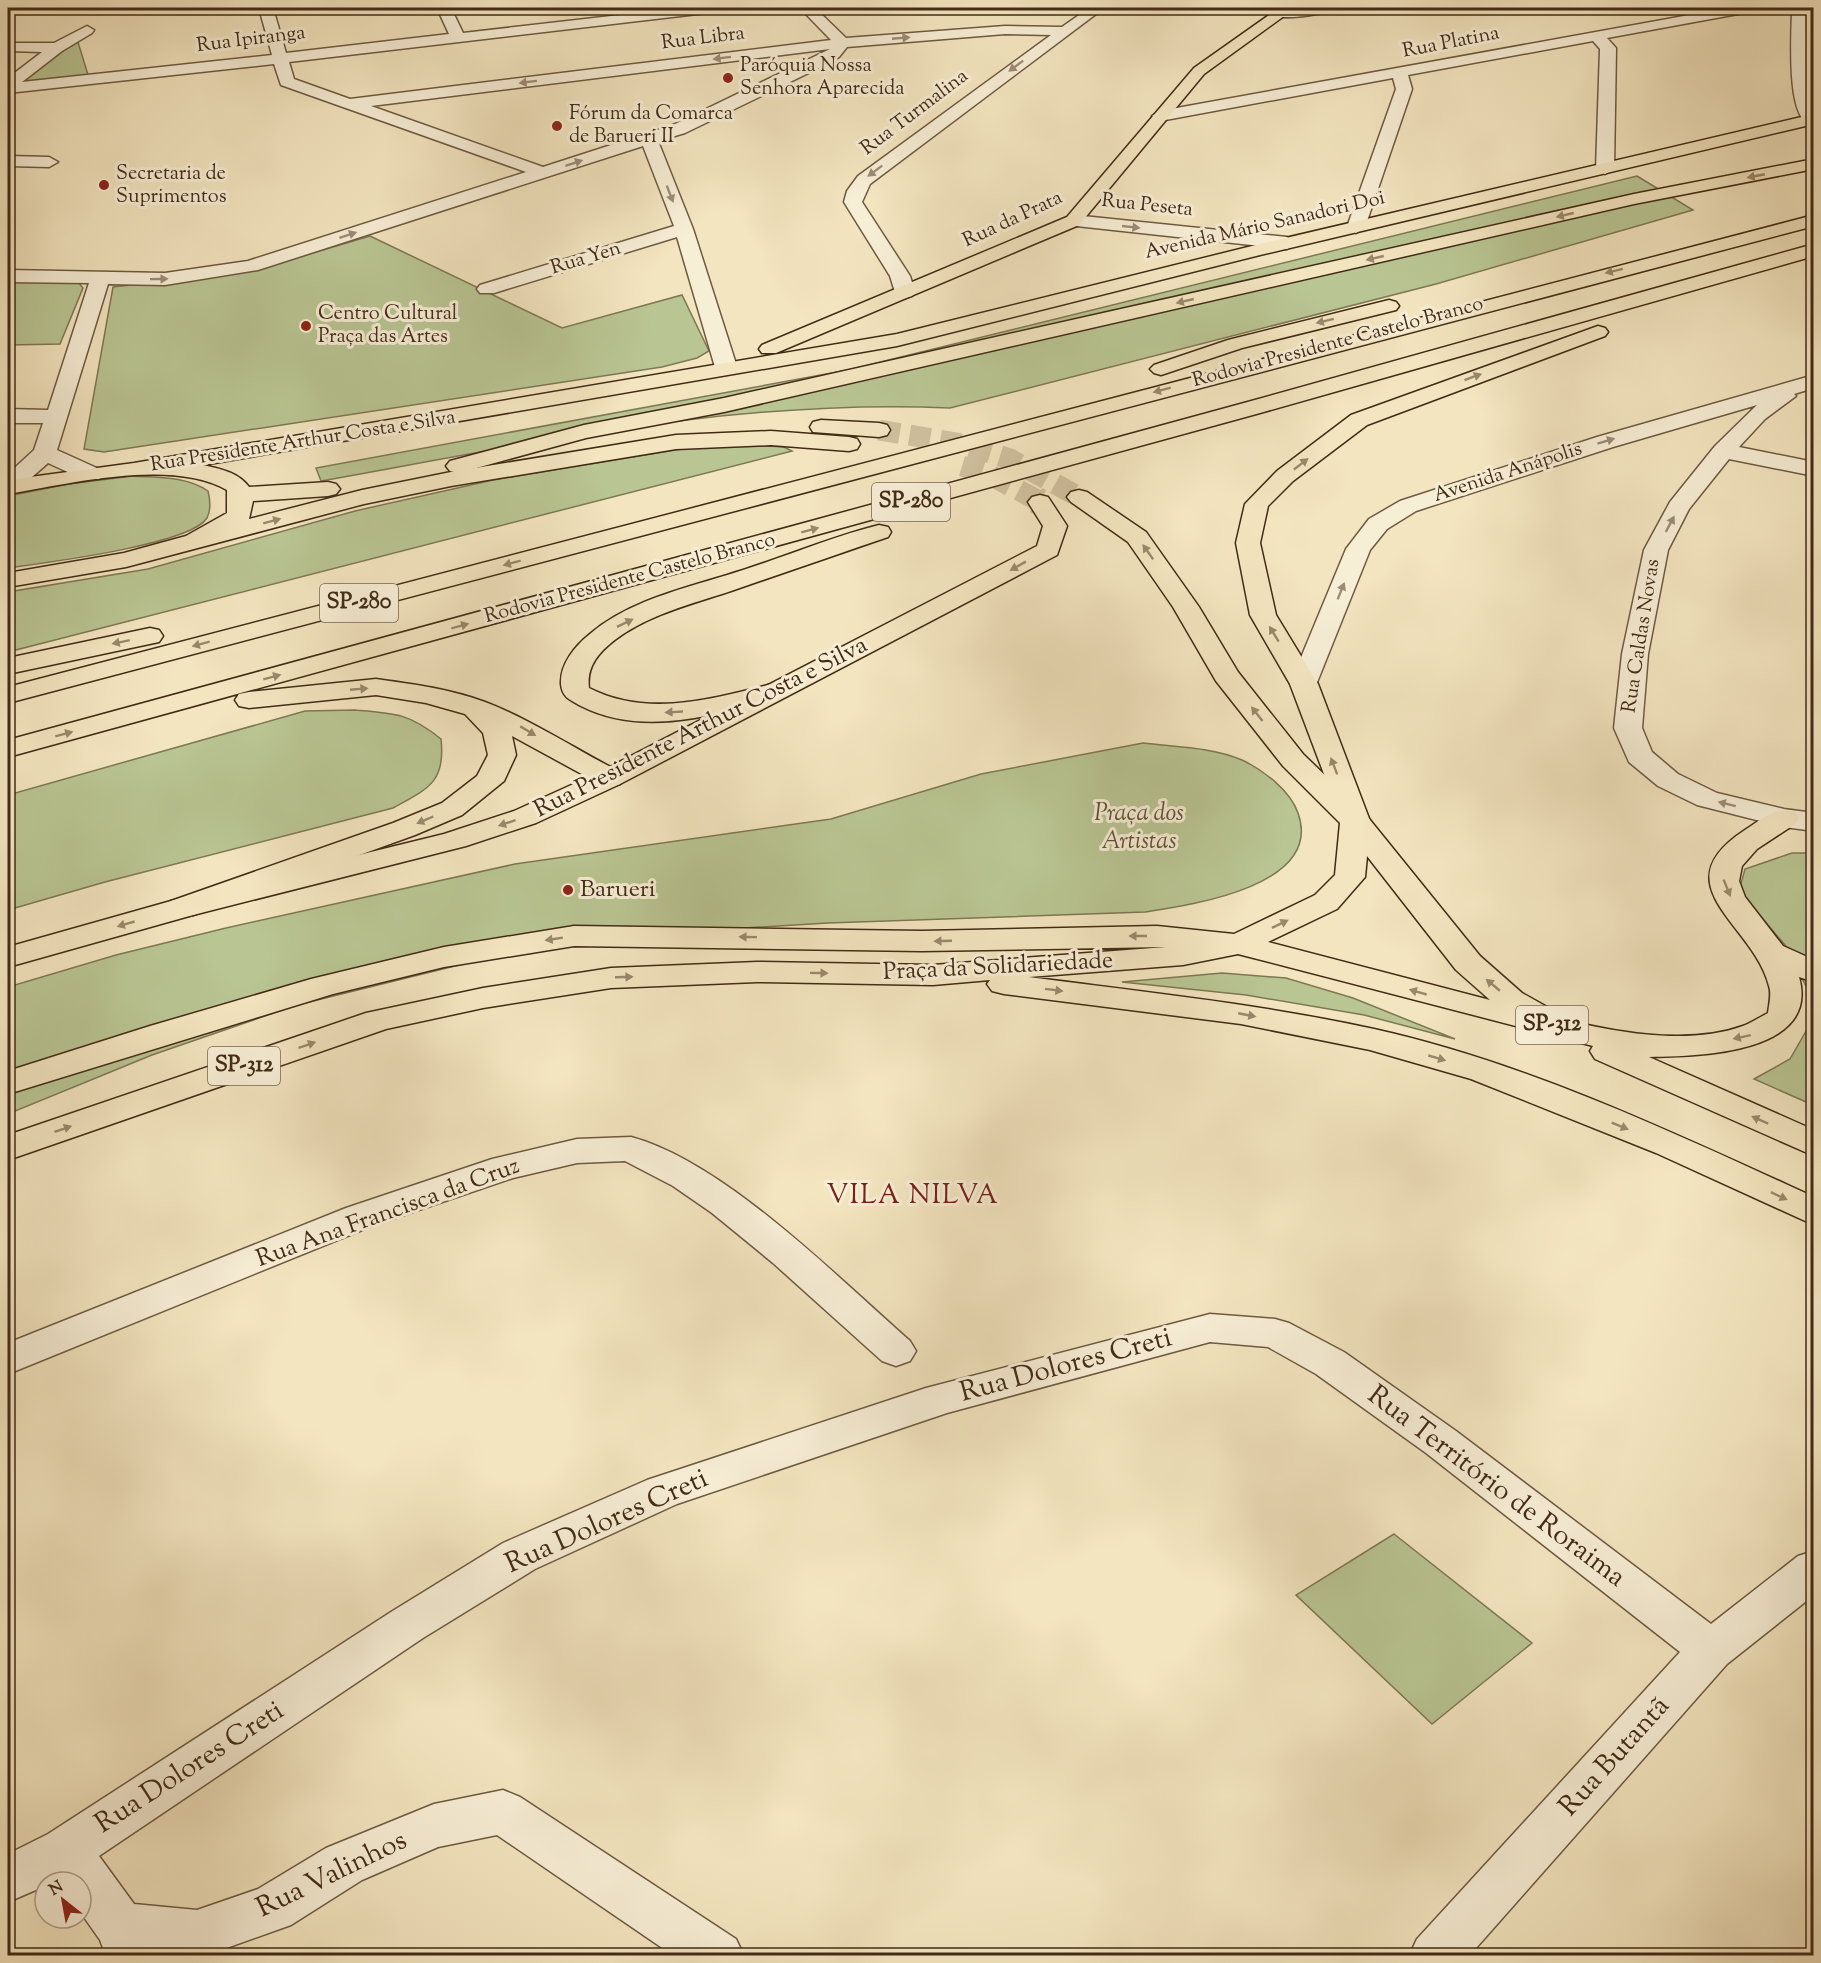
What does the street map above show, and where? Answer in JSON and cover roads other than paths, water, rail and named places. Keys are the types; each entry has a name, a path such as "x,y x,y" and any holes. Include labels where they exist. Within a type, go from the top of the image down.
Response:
{"main road":[{"name":"Rua da Prata","path":"726,367 1073,221 1199,71 1283,11"},
{"name":"Avenida Mário Sanadori Doi","path":"726,367 766,364 884,342 1287,243 1813,119"},
{"path":"458,466 584,432 724,405 1634,200 1814,164"},
{"name":"Rodovia Presidente Castelo Branco","path":"1564,264 1814,220"},
{"name":"Rodovia Presidente Castelo Branco","path":"8,695 710,511 1397,326 1814,220"},
{"name":"Rodovia Presidente Castelo Branco","path":"8,749 1252,408 1814,250"},
{"path":"1355,821 1304,684 1263,615 1248,543 1257,504 1285,476 1359,420 1659,309 1776,261"},
{"name":"Rodovia Presidente Castelo Branco","path":"1252,408 1659,309 1814,265"},
{"name":"Rodovia Presidente Castelo Branco","path":"863,470 1235,344 1405,302"},
{"path":"831,323 835,331 842,335 884,342"},
{"name":"Rua Presidente Arthur Costa e Silva","path":"8,487 139,469 466,415 726,367"},
{"path":"772,692 695,711 639,714 592,702 576,692 573,678 578,664 592,646 617,627 662,606 1252,408"},
{"name":"Rua Presidente Arthur Costa e Silva","path":"195,541 239,516 238,490 253,470 274,462 397,437 466,415"},
{"name":"Rua Presidente Arthur Costa e Silva","path":"139,469 195,471 238,490 321,490 679,430 735,424 879,430"},
{"name":"Rua Presidente Arthur Costa e Silva","path":"8,580 126,560 384,492 664,444 726,438 849,444"},
{"name":"SP-312","path":"1079,497 1137,537 1185,607 1226,675 1293,760 1355,821 1468,963 1510,1000 1556,1028 1814,1144"},
{"name":"Rua Presidente Arthur Costa e Silva","path":"182,908 455,840 525,817 610,778 1048,550 1055,526 1040,502"},
{"path":"8,666 159,634 444,560 621,520 710,511"},
{"path":"154,710 376,687 429,695 514,723 570,759 610,778"},
{"path":"8,957 182,908 404,829 452,808 489,781 502,755 497,731 474,708"},
{"path":"1556,1028 1646,1046 1703,1046 1753,1035 1784,1018 1786,988 1772,953 1746,921 1723,886 1722,871 1732,854 1752,836 1799,820"},
{"name":"Praça da Solidariedade","path":"8,1148 378,1020 483,998 611,978 757,972 933,975 1183,955 1238,944 1326,902 1350,877 1355,821"},
{"path":"8,1083 162,1033 323,986 444,957 574,936 922,941 1146,936 1238,944"},
{"name":"SP-312","path":"1238,944 1556,1028"},
{"path":"1772,953 1814,972"},
{"path":"933,975 1241,1014 1374,1040 1483,1071 1669,1145 1814,1212"}],"street":[{"path":"266,8 278,58 287,82 544,173"},
{"path":"444,8 458,37"},
{"name":"Rua Ipiranga","path":"8,87 93,75 278,58 458,37 632,12 715,8"},
{"path":"8,276 100,279 183,277 251,266 649,139 726,109 834,54 842,44 807,8"},
{"name":"Rua Turmalina","path":"904,292 900,276 854,202 856,191 864,180 1097,8"},
{"path":"1283,11 1326,8"},
{"path":"1643,8 1660,24"},
{"name":"Rua Platina","path":"1160,116 1400,74 1749,8"},
{"path":"1799,8 1800,89 1813,119"},
{"name":"Rua Libra","path":"349,104 842,44 1005,30 1063,32"},
{"path":"8,87 57,48 88,31"},
{"path":"1597,36 1608,48 1605,169"},
{"path":"8,47 57,48"},
{"path":"1356,227 1404,89 1400,74"},
{"path":"649,139 684,229 726,367"},
{"path":"8,161 49,162"},
{"name":"Rua Peseta","path":"1073,221 1287,243"},
{"name":"Rua Yen","path":"487,289 684,229"},
{"path":"8,487 45,453 100,279"},
{"name":"Avenida Anápolis","path":"1304,684 1358,549 1378,524 1408,506 1605,442 1809,382"},
{"name":"Rua Caldas Novas","path":"1799,820 1707,799 1668,780 1639,756 1628,728 1635,654 1656,550 1678,507 1723,451 1757,414 1809,382"},
{"path":"8,416 57,417"},
{"path":"1723,451 1814,469"},
{"path":"45,453 91,474"},
{"name":"Rua Ana Francisca da Cruz","path":"8,1359 359,1217 505,1168 577,1151 631,1149 686,1177 725,1204 787,1254 896,1351"},
{"name":"Rua Dolores Creti","path":"8,1879 66,1850 408,1625 519,1556 662,1492 941,1399 1210,1328 1275,1334"},
{"name":"Rua Território de Roraima","path":"1275,1334 1330,1363 1441,1442 1711,1650"},
{"name":"Rua Butantã","path":"1435,1956 1711,1650 1810,1571"},
{"name":"Rua Valinhos","path":"126,1941 197,1934 273,1908 344,1864 434,1826 503,1812 718,1956"},
{"path":"66,1850 126,1941"}],"tunnel":[{"path":"879,430 962,444 1010,459 1079,497"},
{"path":"962,466 988,474 1039,501"},
{"path":"1036,500 1040,502"}],"place":[{"name":"Paróquia Nossa Senhora Aparecida","path":"728,78"},
{"name":"Fórum da Comarca de Barueri II","path":"557,126"},
{"name":"Secretaria de Suprimentos","path":"104,185"},
{"name":"Centro Cultural Praça das Artes","path":"306,326"},
{"name":"Barueri","path":"568,890"}],"district":[{"name":"VILA NILVA","path":"913,1196"}],"park label":[{"name":"Praça dos Artistas","path":"1139,828"}]}
